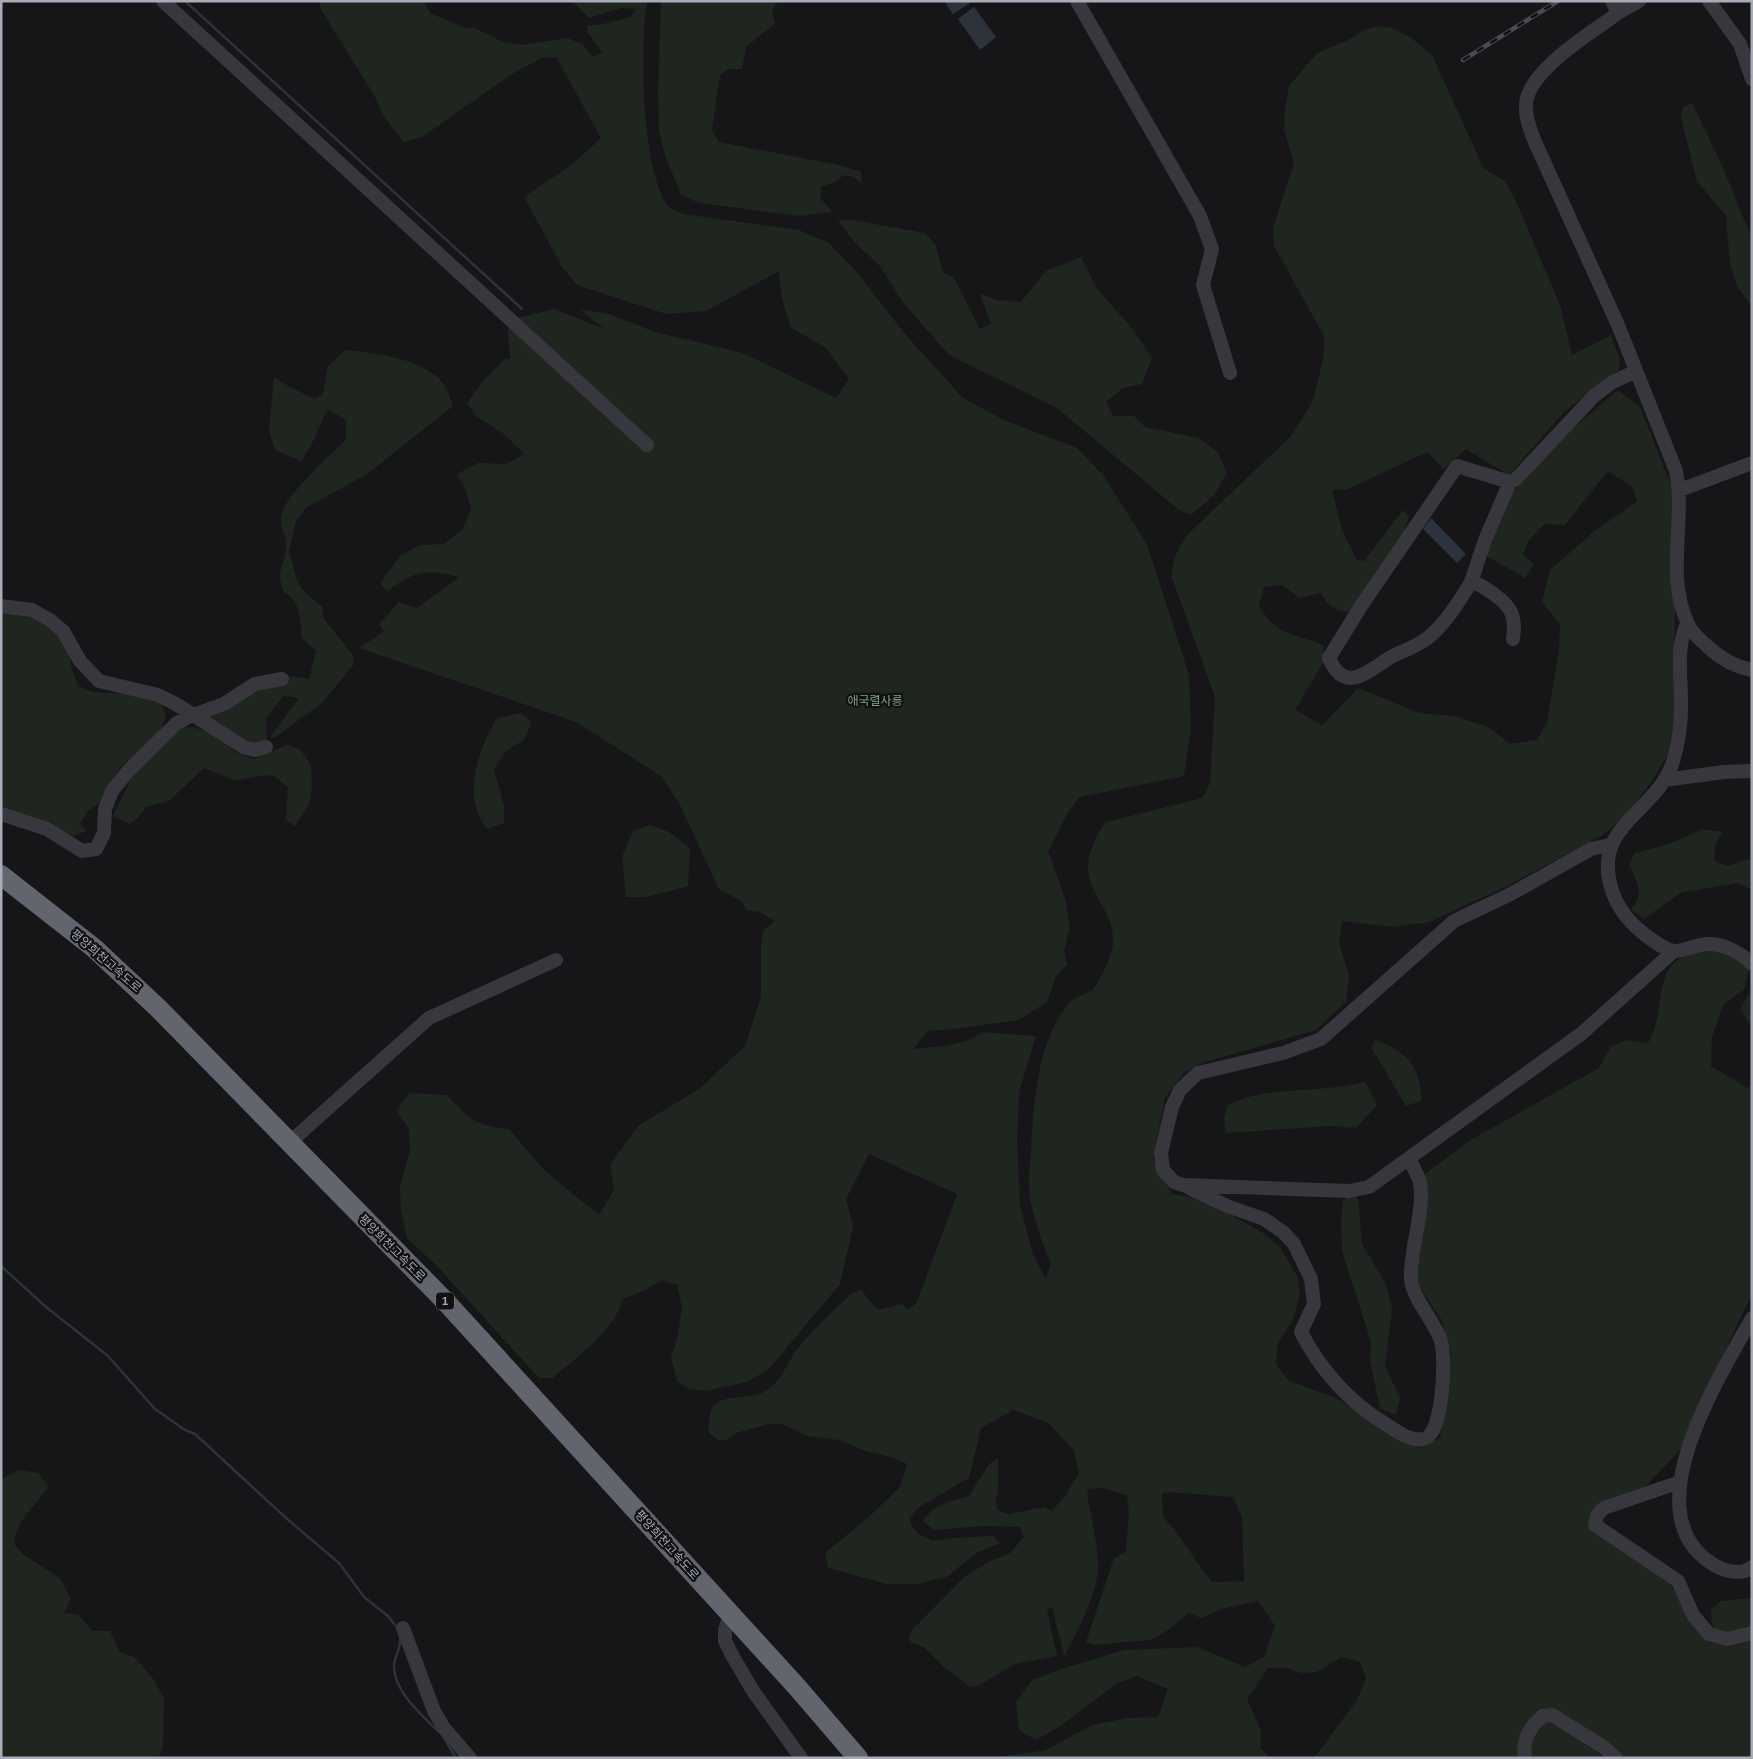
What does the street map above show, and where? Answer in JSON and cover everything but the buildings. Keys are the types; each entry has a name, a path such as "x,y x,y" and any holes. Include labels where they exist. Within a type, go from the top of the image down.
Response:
{"highway":[{"name":"평양희천고속도로","path":"1,875 94,948 123,974 446,1302 798,1687 858,1758"},
{"name":"평양희천고속도로","path":"1,885 105,967 145,1005 571,1452 728,1621 847,1758"}],"street":[{"path":"162,1 647,445"},
{"path":"1077,1 1200,216 1212,249 1203,285 1230,373"},
{"path":"1639,1 1615,7 1546,69 1532,85 1526,103 1527,119 1535,142 1618,326 1676,471 1680,490 1677,578 1687,624 1712,651 1729,662 1752,670"},
{"path":"1710,1 1740,44 1752,79"},
{"path":"1510,482 1458,466 1361,606 1329,658 1332,666 1351,678 1363,676 1389,658 1429,637 1471,582 1485,540 1510,482 1523,473 1594,396 1611,383 1636,371"},
{"path":"1680,490 1752,463"},
{"path":"1471,582 1486,588 1511,611 1514,625 1513,639"},
{"path":"1,606 32,610 50,620 63,631 80,661 99,680 158,695 193,714 245,748 255,750 266,747"},
{"path":"1674,951 1649,938 1637,928 1616,903 1606,864 1610,845 1664,780 1674,759 1681,711 1681,636 1687,624"},
{"path":"1,814 47,829 82,851 96,849 104,833 105,809 112,791 141,758 177,723 193,714 224,704 262,681 282,679"},
{"path":"1664,780 1724,772 1752,771"},
{"path":"1409,1158 1419,1180 1420,1195 1411,1262 1412,1284 1438,1332 1443,1356 1438,1418 1431,1435 1424,1439 1416,1439 1402,1434 1377,1419 1344,1390 1309,1349 1301,1332 1314,1304 1311,1279 1299,1252 1283,1232 1264,1219 1227,1206 1174,1182 1163,1170 1161,1153 1172,1107 1180,1090 1198,1073 1283,1053 1321,1039 1454,921 1519,890 1591,849 1610,845"},
{"path":"1183,1185 1360,1190 1380,1180 1581,1034 1674,951 1704,944 1715,945 1739,952 1752,964"},
{"path":"289,1143 429,1018 556,960"},
{"path":"1752,1318 1717,1381 1703,1412 1682,1468 1679,1510 1683,1528 1696,1552 1721,1569 1748,1571 1752,1567"},
{"path":"1680,1482 1604,1508 1597,1515 1595,1525 1678,1581 1694,1615 1709,1634 1727,1639 1752,1633"},
{"path":"728,1621 725,1630 725,1641 732,1655 753,1691 801,1758"},
{"path":"403,1628 434,1711 444,1728 470,1758"},
{"path":"1524,1758 1524,1744 1530,1728 1543,1716 1552,1715 1602,1746 1616,1758"}],"green space":[{"name":"애국렬사릉","path":"320,1 424,1 430,13 465,28 475,28 503,42 522,45 567,38 582,44 593,57 602,52 588,33 587,26 631,17 635,9 621,8 589,18 572,1 647,1 643,76 647,135 658,187 667,205 683,214 799,230 829,243 856,271 905,334 963,398 1004,420 1077,448 1103,475 1147,544 1189,675 1191,730 1184,776 1080,797 1069,811 1048,851 1066,901 1070,929 1064,950 1067,965 1056,976 1047,1002 1019,1020 927,1031 914,1049 944,1046 969,1040 983,1032 1036,1036 1019,1092 1017,1141 1020,1205 1033,1255 1046,1279 1051,1263 1040,1237 1030,1200 1029,1177 1033,1115 1039,1074 1050,1035 1059,1017 1070,1002 1091,991 1096,985 1112,949 1112,930 1092,886 1089,874 1089,861 1093,845 1106,822 1202,798 1210,783 1215,697 1172,578 1174,560 1189,533 1290,437 1313,401 1324,355 1324,336 1274,246 1273,228 1294,163 1284,129 1289,86 1317,53 1348,40 1366,29 1378,26 1392,28 1410,37 1432,55 1484,169 1505,181 1516,201 1560,305 1572,355 1611,335 1620,360 1619,370 1564,412 1509,475 1466,449 1444,469 1427,452 1348,489 1332,490 1342,530 1357,560 1364,561 1403,510 1409,517 1402,539 1352,611 1347,612 1333,608 1326,602 1321,593 1299,598 1282,585 1264,587 1259,606 1273,624 1280,629 1323,645 1325,660 1295,710 1322,725 1358,688 1419,713 1454,716 1488,727 1510,744 1537,740 1547,722 1559,650 1560,624 1542,602 1550,570 1592,533 1637,501 1632,487 1608,471 1565,525 1544,524 1529,540 1523,554 1534,564 1525,578 1485,555 1511,496 1520,482 1571,430 1618,390 1640,407 1671,485 1675,517 1671,577 1675,610 1674,723 1667,755 1654,778 1626,816 1601,836 1505,887 1429,922 1393,927 1342,921 1339,943 1349,976 1346,1002 1316,1030 1202,1063 1184,1073 1165,1098 1153,1157 1172,1194 1192,1197 1224,1211 1263,1233 1280,1247 1297,1276 1300,1293 1293,1320 1278,1343 1276,1364 1289,1381 1334,1397 1418,1448 1440,1438 1451,1352 1441,1319 1417,1283 1416,1259 1426,1173 1469,1141 1599,1068 1611,1046 1628,1040 1648,1043 1654,1029 1667,973 1675,962 1687,955 1706,951 1720,951 1730,953 1744,964 1749,970 1744,990 1723,1005 1712,1037 1711,1066 1748,1088 1752,1083 1752,1294 1698,1408 1695,1423 1681,1449 1642,1490 1599,1503 1591,1518 1648,1564 1669,1584 1684,1602 1704,1637 1711,1643 1752,1640 1752,1758 1621,1758 1556,1713 1539,1710 1522,1758 1311,1758 1317,1754 1357,1700 1366,1678 1360,1662 1341,1657 1317,1672 1301,1673 1287,1668 1268,1668 1247,1699 1261,1731 1260,1748 1270,1758 992,1758 1046,1750 1092,1725 1128,1718 1158,1717 1168,1689 1137,1676 1117,1683 1061,1726 1036,1740 1019,1730 1016,1702 1032,1680 1124,1650 1197,1647 1245,1667 1264,1657 1275,1626 1258,1601 1222,1609 1201,1618 1189,1613 1164,1633 1150,1640 1094,1645 1086,1642 1114,1558 1126,1552 1129,1513 1127,1495 1101,1488 1089,1489 1087,1492 1097,1551 1097,1579 1085,1614 1064,1656 1052,1607 1047,1609 1057,1656 1015,1664 978,1686 970,1687 945,1668 924,1647 912,1643 908,1638 913,1629 964,1577 990,1561 1010,1553 1024,1537 1020,1527 984,1526 934,1530 923,1521 937,1507 969,1496 989,1464 998,1458 998,1493 995,1501 998,1510 1008,1514 1045,1507 1052,1511 1065,1496 1079,1473 1074,1451 1049,1423 1013,1410 981,1428 969,1478 919,1507 910,1517 911,1525 919,1534 932,1541 993,1536 1000,1543 978,1552 946,1577 917,1584 887,1584 828,1568 825,1553 871,1515 900,1487 907,1464 839,1440 807,1436 782,1424 768,1424 736,1433 726,1440 719,1441 709,1433 709,1417 713,1407 719,1402 757,1394 771,1387 797,1349 852,1293 861,1290 878,1310 902,1304 908,1310 917,1302 957,1194 869,1154 846,1199 853,1227 840,1284 768,1370 747,1382 706,1391 689,1389 677,1381 671,1357 677,1340 682,1308 677,1285 662,1280 643,1291 622,1299 619,1310 612,1321 594,1342 553,1378 539,1378 438,1267 407,1238 401,1211 400,1187 410,1150 409,1129 396,1111 409,1093 446,1095 473,1120 509,1129 544,1170 599,1215 614,1190 610,1165 638,1126 699,1089 745,1046 761,997 761,945 763,931 775,921 760,912 746,910 741,901 719,889 679,803 661,776 576,722 359,648 384,631 379,624 399,602 417,608 460,577 430,572 421,573 405,579 387,592 380,583 401,555 419,545 444,544 463,529 471,509 466,491 457,474 478,463 506,464 524,454 504,434 476,416 467,403 484,380 506,358 510,360 508,329 517,318 554,309 604,329 580,309 609,314 655,332 743,353 836,398 849,379 826,348 790,327 781,294 779,271 706,311 666,314 577,285 562,267 524,197 574,163 601,138 556,57 542,58 515,72 422,137 403,142 383,115 374,95 320,8","holes":["1167,1492 1233,1497 1242,1517 1244,1581 1212,1582 1163,1517 1162,1494"]},
{"path":"661,1 778,1 772,11 775,24 746,47 742,69 728,69 720,75 712,130 719,142 839,165 861,172 861,183 853,177 844,175 835,182 821,187 820,198 833,212 799,216 699,203 681,195 665,155 659,131 658,93"},
{"path":"1692,103 1721,163 1752,239 1752,306 1738,288 1730,265 1726,216 1697,181 1681,118 1683,107"},
{"path":"838,220 852,220 925,233 936,245 943,273 954,277 980,329 991,324 980,294 997,300 1021,302 1046,271 1081,257 1097,289 1133,329 1152,358 1142,384 1123,388 1106,402 1113,416 1134,416 1145,427 1199,438 1218,452 1227,473 1214,495 1191,515 1179,510 1057,408 949,355 905,305 879,265 854,242"},
{"path":"345,350 385,355 424,368 444,384 453,406 367,474 306,508 296,521 289,552 297,580 302,589 322,607 324,619 353,655 354,664 323,702 276,737 270,737 299,698 284,696 266,718 267,740 259,746 250,746 204,714 262,685 279,686 289,676 309,679 316,651 302,638 297,606 290,596 284,592 281,584 280,573 286,543 281,517 298,488 346,440 346,420 328,409 309,449 301,461 275,450 269,431 274,377 315,399 323,394 328,366"},
{"path":"1,611 31,617 58,632 70,649 72,668 79,686 93,692 130,694 159,701 166,715 160,733 123,765 110,782 103,801 88,811 80,823 86,831 67,839 1,809"},
{"path":"521,713 532,722 524,740 506,751 494,770 504,805 504,823 487,829 479,816 475,803 475,774 479,759 497,718"},
{"path":"193,727 212,733 240,755 254,759 287,745 300,749 311,765 312,787 309,805 295,826 286,820 288,787 273,775 236,781 204,768 169,801 146,807 138,818 129,824 113,816 136,769 180,728"},
{"path":"650,825 669,832 690,848 688,886 647,897 626,897 622,857 633,831"},
{"path":"1703,829 1723,832 1715,845 1714,861 1727,866 1752,858 1752,890 1737,883 1680,893 1644,919 1631,910 1639,893 1629,864 1635,853 1669,844"},
{"path":"1750,992 1752,994 1752,1027 1740,1009"},
{"path":"1375,1040 1395,1049 1410,1062 1419,1079 1421,1101 1406,1106 1371,1047"},
{"path":"1365,1082 1377,1105 1356,1128 1330,1126 1226,1133 1224,1119 1227,1106 1239,1101 1276,1092 1332,1088"},
{"path":"1351,1194 1358,1198 1362,1244 1386,1284 1392,1309 1385,1366 1400,1398 1396,1415 1380,1409 1370,1360 1371,1342 1342,1251 1341,1222 1343,1201"},
{"path":"19,1470 38,1473 49,1486 18,1527 14,1544 24,1555 60,1578 71,1599 64,1613 79,1615 92,1631 110,1631 120,1652 134,1657 152,1677 164,1698 163,1747 158,1758 1,1758 1,1479"},
{"path":"1752,1598 1752,1628 1730,1634 1718,1631 1714,1627 1711,1610 1721,1601"},
{"path":"1542,1722 1559,1725 1576,1734 1603,1758 1528,1758 1534,1731"}],"shaded area":[{"path":"944,1 969,1 970,3 953,14"},
{"path":"974,7 996,37 980,50 958,19"},
{"path":"1431,518 1466,554 1457,563 1423,529"}],"waterway":[{"path":"185,1 522,309"},
{"path":"1,1266 46,1307 108,1356 155,1409 185,1430 195,1434 286,1518 339,1563 364,1597 388,1616 398,1629"},
{"path":"400,1639 400,1646 394,1665 398,1684 410,1702 439,1732"},
{"path":"443,1736 456,1758"}],"railway":[{"path":"1463,60 1558,1"}]}
